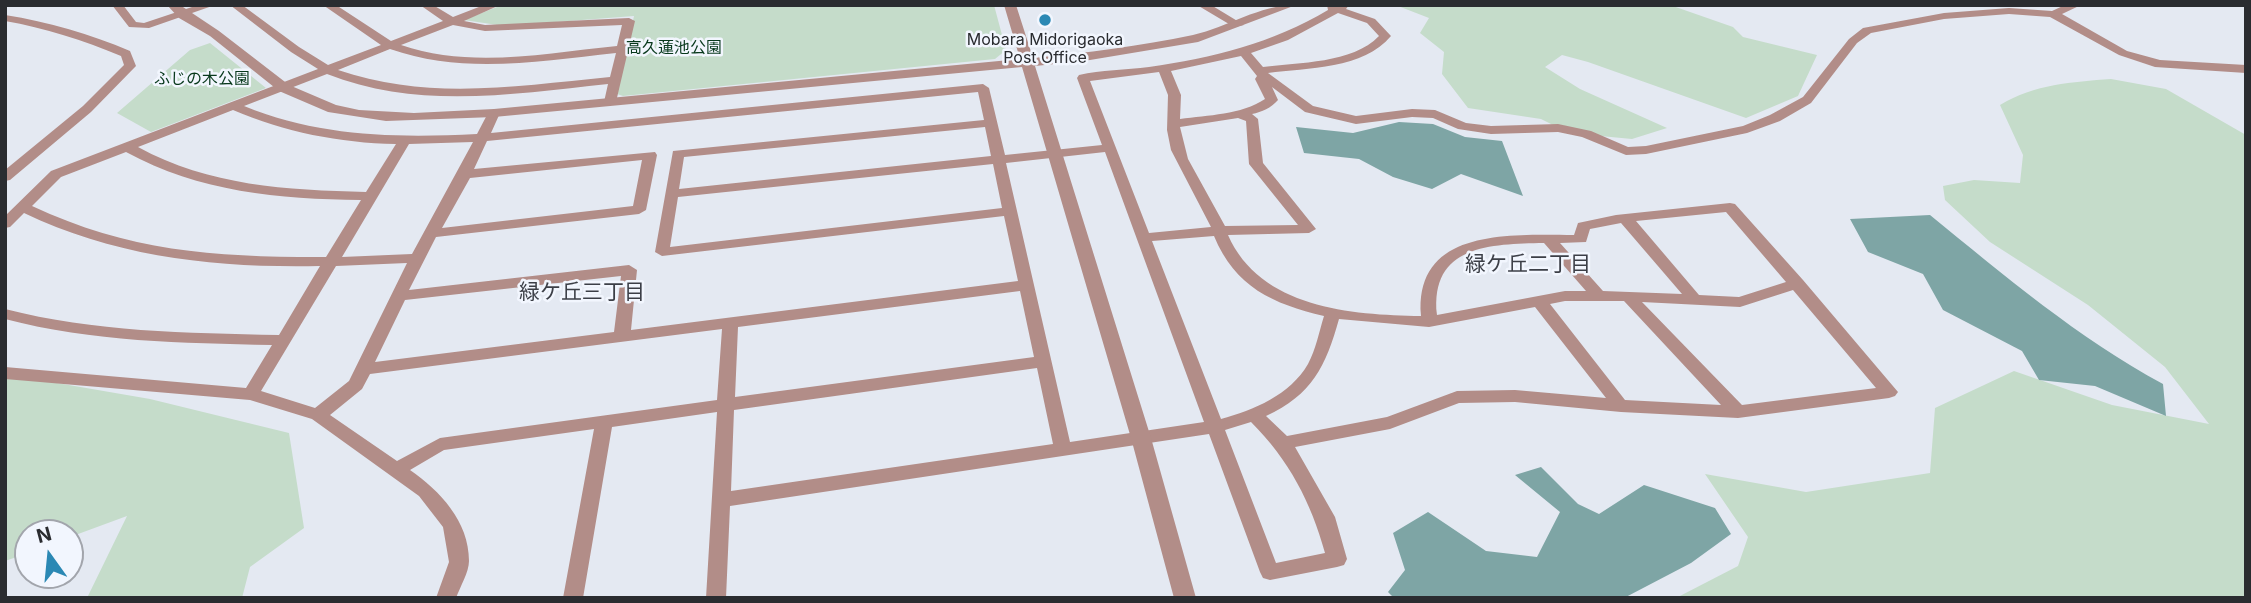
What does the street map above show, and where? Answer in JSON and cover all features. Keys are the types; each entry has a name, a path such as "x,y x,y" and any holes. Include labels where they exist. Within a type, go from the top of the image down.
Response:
{"street":[{"path":"117,5 133,26 145,26 176,10 210,5"},
{"path":"235,5 329,70 380,86 439,93 615,80"},
{"path":"328,5 391,45 423,55 479,60 623,48"},
{"path":"425,5 453,22 505,28 629,21 610,102"},
{"path":"5,224 56,174 495,5"},
{"path":"1010,5 1141,438 1185,598"},
{"path":"1202,5 1238,26"},
{"path":"176,10 208,27 283,87 333,107 385,116 494,113 1144,48 1198,38 1238,26 1290,5"},
{"path":"1242,51 1262,74 1309,109 1356,120 1412,113 1435,114 1463,126 1491,130 1558,128 1586,134 1626,150 1646,150 1747,130 1775,118 1807,100 1853,41 1867,30 1977,13 2053,14 2076,5"},
{"path":"1255,416 1283,443 1325,517 1337,559 1270,572 1083,78 1164,69 1242,51 1298,31 1336,7 1379,26 1385,36 1381,43 1351,56 1262,74"},
{"path":"2053,14 2123,53 2159,64 2246,69"},
{"path":"5,18 32,22 108,46 126,54 130,66 87,110 5,177"},
{"path":"1164,69 1175,97 1174,140 1181,160 1238,268 1251,279 1304,306 1333,314 1410,323 1429,322 1539,301 1599,296 1740,302 1798,284"},
{"path":"1173,124 1258,109 1272,100 1261,79 1262,74"},
{"path":"234,106 264,120 317,134 404,141 481,138 983,88 1063,449"},
{"path":"741,112 742,89"},
{"path":"318,415 356,385 417,258 465,174 494,113"},
{"path":"1142,238 1219,231 1308,229 1256,164 1252,119 1239,114"},
{"path":"990,123 678,154 662,251 1012,211"},
{"path":"251,394 404,141"},
{"path":"128,147 162,167 220,183 278,193 372,196"},
{"path":"671,194 1109,148"},
{"path":"433,233 639,210 650,155 465,174"},
{"path":"23,207 76,233 139,248 209,257 328,263 417,258"},
{"path":"1283,443 1390,423 1457,397 1515,396 1621,406 1738,412 1889,392 1730,207 1625,218 1583,226 1581,239 1497,241 1451,253 1437,265 1427,289 1429,322"},
{"path":"1625,218 1696,301"},
{"path":"1549,240 1599,296"},
{"path":"399,296 629,270 622,336"},
{"path":"364,369 1028,285"},
{"path":"1628,296 1738,412"},
{"path":"1539,301 1621,406"},
{"path":"5,314 108,332 177,338 282,340"},
{"path":"721,500 1215,427 1255,416 1289,396 1313,370 1333,314"},
{"path":"716,598 730,323"},
{"path":"395,471 440,444 1044,360"},
{"path":"5,373 251,394 318,415 426,491 452,525 459,562 446,598"},
{"path":"573,598 604,420"}],"green space":[{"name":"高久蓮池公園","path":"502,5 994,5 1006,50 995,59 623,96 617,94 634,16 504,26 464,20"},
{"path":"1670,5 1733,27 1743,37 1817,55 1798,96 1746,118 1562,55 1545,67 1580,89 1667,128 1632,139 1569,133 1541,119 1468,108 1442,74 1444,52 1420,33 1429,18 1398,6"},
{"name":"ふじの木公園","path":"210,43 266,88 151,132 117,113 190,50"},
{"path":"2111,79 2166,89 2246,135 2246,598 1676,598 1738,566 1748,537 1705,474 1806,492 1930,473 1935,408 2014,371 2112,405 2209,424 2165,367 2088,305 1990,242 1945,200 1943,186 1974,180 2020,183 2023,155 2000,105 2040,88"},
{"path":"5,374 150,399 289,433 304,528 250,567 242,598 87,598 127,516 84,532 84,519 14,519 14,558 5,561"}],"shaded area":[{"path":"1399,122 1433,124 1465,137 1502,141 1523,196 1461,174 1432,189 1393,177 1359,159 1304,153 1296,127 1353,133"},
{"path":"1930,215 2072,326 2101,347 2163,384 2166,416 2095,386 2039,380 2022,351 1943,310 1923,274 1868,252 1850,219"},
{"path":"1541,467 1578,504 1599,514 1644,485 1715,508 1731,534 1691,563 1624,598 1394,598 1388,592 1405,570 1393,533 1428,512 1486,551 1537,557 1560,512 1515,475"}],"place":[{"name":"Mobara Midorigaoka Post Office","path":"1045,20"}],"district":[{"name":"緑ケ丘二丁目","path":"1528,265"},
{"name":"緑ケ丘三丁目","path":"582,293"}]}
